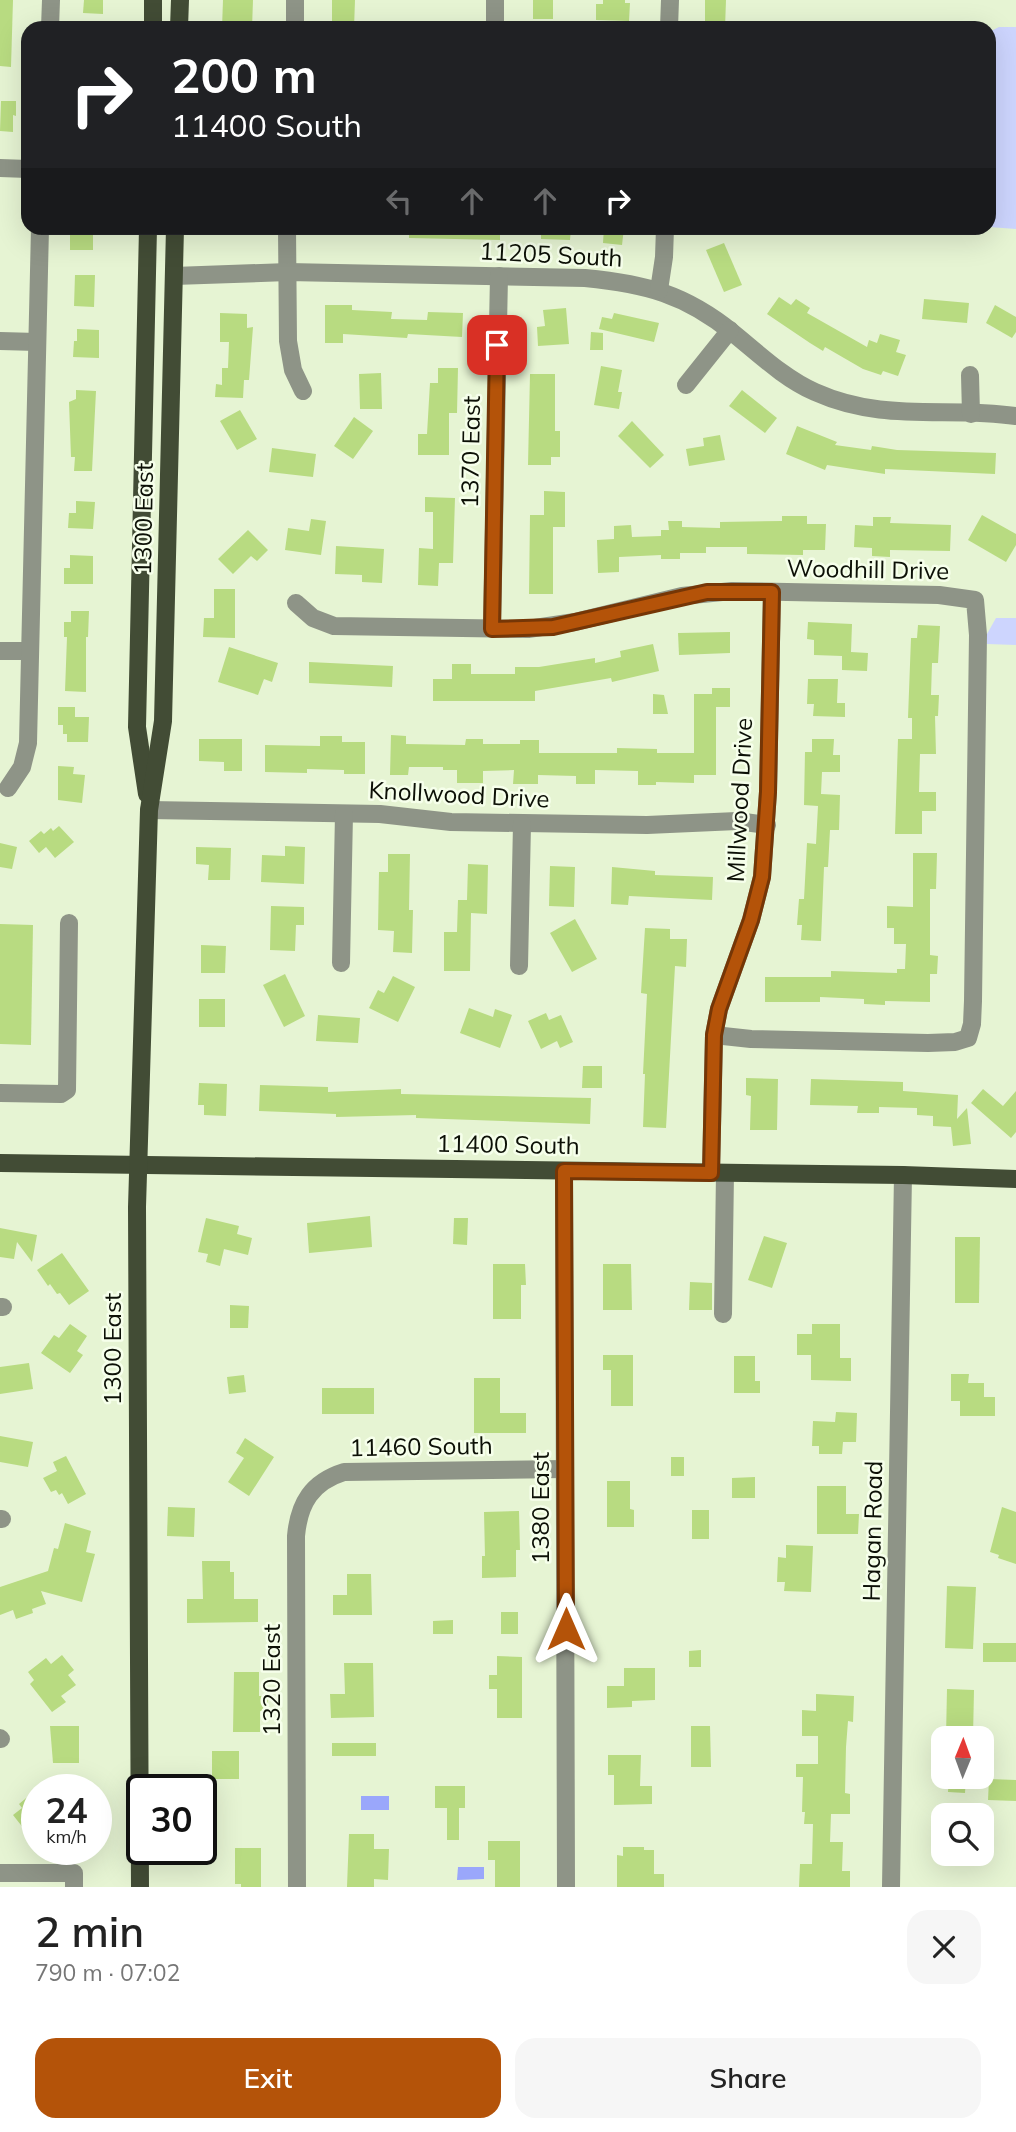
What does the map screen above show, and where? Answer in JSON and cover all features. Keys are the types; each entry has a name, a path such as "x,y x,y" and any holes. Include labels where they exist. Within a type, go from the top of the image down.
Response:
{"main road":[{"path":"153,0 153,21"},
{"path":"179,21 180,0"},
{"name":"1300 East","path":"148,235 137,727 149,810"},
{"name":"1300 East","path":"141,1887 137,1220 149,810 163,721 175,235"},
{"name":"11400 South","path":"0,1163 904,1175 1016,1179"}],"street":[{"path":"50,21 51,0"},
{"path":"295,0 295,21"},
{"path":"495,0 495,21"},
{"path":"669,21 670,0"},
{"path":"0,168 21,169"},
{"path":"8,788 22,767 28,743 40,235"},
{"path":"287,235 288,341 293,370 303,391"},
{"path":"659,290 665,235"},
{"name":"11205 South","path":"174,276 209,277 288,272 585,278 622,282 659,290 703,311 787,376 841,403 900,413 1016,416"},
{"name":"1370 East","path":"492,629 499,276"},
{"path":"686,384 730,330"},
{"path":"0,341 37,342"},
{"path":"970,375 971,414"},
{"name":"Woodhill Drive","path":"296,603 313,618 334,626 492,629 553,627 707,592 939,595 975,600 978,635 973,987 972,1024 968,1038 955,1042 928,1043 751,1040 714,1035"},
{"name":"Millwood Drive","path":"723,1314 714,1035 719,1009 758,898 767,825 772,592"},
{"path":"0,651 30,651"},
{"name":"Knollwood Drive","path":"149,810 380,814 451,822 522,824 647,825 718,821 767,825"},
{"path":"341,963 344,814"},
{"path":"519,967 522,824"},
{"path":"0,1093 61,1094 67,1090 69,923"},
{"name":"1380 East","path":"564,1171 566,1887"},
{"name":"Hagan Road","path":"891,1887 904,1175"},
{"name":"11460 South","path":"322,1482 332,1476 356,1470 565,1469"},
{"name":"1320 East","path":"297,1887 296,1536 302,1504 322,1482"},
{"path":"0,1873 74,1873 74,1887"}],"shaded area":[{"path":"1016,27 1016,229 996,228 996,28"},
{"path":"996,618 1016,618 1016,645 987,644 987,634"}],"water":[{"path":"361,1796 389,1796 389,1810 361,1810"},
{"path":"458,1867 484,1867 484,1879 457,1880"}],"building":[{"path":"0,0 13,0 11,67 0,66"},
{"path":"84,0 103,0 103,14 83,13"},
{"path":"223,0 253,0 252,21 222,21"},
{"path":"332,0 355,0 354,21 332,21"},
{"path":"533,0 553,0 553,19 533,19"},
{"path":"603,0 625,0 625,3 630,3 629,21 596,20 596,4 603,4"},
{"path":"705,0 726,0 725,21 705,21"},
{"path":"1,101 16,101 13,132 0,131"},
{"path":"70,235 93,235 93,250 70,250"},
{"path":"409,235 500,235 500,240 409,238"},
{"path":"541,235 570,235 570,240 541,239"},
{"path":"604,235 623,235 622,245 603,243"},
{"path":"724,243 742,285 724,292 706,250"},
{"path":"75,275 95,275 94,307 74,306"},
{"path":"779,297 791,305 796,299 810,308 807,313 867,347 869,340 877,343 880,334 900,340 896,352 906,355 898,376 883,371 881,375 863,369 825,347 823,351 810,343 767,314"},
{"path":"924,299 969,303 967,323 922,319"},
{"path":"325,305 352,305 352,310 392,312 391,319 427,320 428,312 463,313 462,337 408,334 407,338 343,334 343,343 325,343"},
{"path":"995,305 1016,317 1016,332 1012,338 986,323"},
{"path":"566,308 569,344 538,346 537,327 545,326 543,310"},
{"path":"220,313 247,314 247,328 253,327 249,380 244,380 243,398 215,397 216,384 222,385 222,368 228,368 229,342 220,342"},
{"path":"614,313 659,323 654,342 599,329 602,317 612,319"},
{"path":"77,329 99,330 99,358 73,357"},
{"path":"591,332 603,333 603,350 590,350"},
{"path":"601,366 622,370 618,392 622,392 619,409 594,405"},
{"path":"438,368 458,368 457,413 449,413 449,455 418,455 418,434 427,434 430,383 438,383"},
{"path":"381,373 382,409 360,409 359,374"},
{"path":"530,374 555,374 555,431 560,431 560,457 551,457 551,465 528,465"},
{"path":"76,390 96,391 92,471 74,471 75,457 71,457 69,402 76,399"},
{"path":"742,390 777,418 765,433 729,406"},
{"path":"240,410 257,439 237,450 220,421"},
{"path":"354,417 373,431 353,459 334,446"},
{"path":"632,421 664,455 650,468 618,436"},
{"path":"797,426 837,442 835,445 871,450 872,446 897,450 996,453 995,474 885,469 885,474 827,465 825,470 786,454"},
{"path":"720,435 725,460 689,466 686,449 704,446 703,438"},
{"path":"272,448 316,454 313,477 269,472"},
{"path":"544,491 565,492 565,527 553,527 553,594 529,594 530,515 544,515"},
{"path":"425,497 455,498 453,563 439,563 438,586 418,585 419,548 433,549 433,512 425,512"},
{"path":"76,501 95,502 93,529 68,528 69,513 76,513"},
{"path":"982,515 1016,534 1016,545 1006,562 968,540"},
{"path":"782,516 807,516 807,524 826,524 825,550 803,550 803,555 747,554 747,547 706,547 706,553 680,553 680,559 661,559 661,555 619,557 619,572 598,573 597,540 614,539 614,526 631,525 632,537 661,536 661,530 669,530 668,521 682,521 682,527 720,528 720,522 782,521"},
{"path":"873,517 891,517 890,523 951,525 950,551 890,550 890,557 872,556 872,548 854,547 855,525 873,526"},
{"path":"311,519 326,521 321,555 285,550 288,528 309,531"},
{"path":"248,530 268,550 257,561 251,556 233,574 218,559"},
{"path":"336,546 384,549 382,583 362,582 362,575 335,574"},
{"path":"70,555 93,556 93,584 64,584 64,568 70,568"},
{"path":"214,589 235,589 235,638 203,637 204,618 214,618"},
{"path":"71,611 89,611 86,692 65,691 67,637 64,637 64,622 71,622"},
{"path":"808,622 852,624 851,652 868,653 867,671 842,670 842,656 814,655 814,640 807,639"},
{"path":"918,625 940,626 938,663 932,663 931,695 939,695 938,716 935,716 936,754 920,754 919,792 936,792 936,811 922,811 922,834 895,834 898,739 912,739 912,718 908,718 911,638 917,638"},
{"path":"730,632 730,653 679,655 678,633"},
{"path":"653,644 659,671 612,682 611,678 535,691 535,701 433,701 433,679 452,679 452,664 471,664 471,674 515,674 515,667 539,667 595,658 595,663 621,657 620,651"},
{"path":"229,647 278,663 272,682 264,679 258,695 218,682"},
{"path":"309,662 393,666 392,687 309,683"},
{"path":"808,679 838,679 837,703 845,703 845,717 813,716 814,704 807,704"},
{"path":"712,688 730,688 730,707 716,707 716,775 694,775 694,783 656,782 656,785 638,785 638,771 595,770 595,784 576,784 576,776 538,775 538,784 513,784 514,770 483,771 483,783 457,783 457,770 443,770 443,767 409,767 408,775 390,775 391,735 406,736 406,744 465,745 466,739 483,739 483,744 520,744 520,740 539,740 539,753 617,753 617,748 657,749 657,753 694,753 694,694 712,694"},
{"path":"653,694 664,695 668,714 653,714"},
{"path":"58,707 75,707 75,717 89,717 88,742 67,742 63,725 58,725"},
{"path":"320,736 342,736 342,742 365,742 365,774 344,774 344,770 307,769 307,773 265,772 265,745 320,746"},
{"path":"199,739 242,739 242,771 224,771 224,762 199,761"},
{"path":"812,739 834,739 833,755 840,755 840,772 822,772 821,794 840,795 839,830 830,830 828,867 824,867 821,941 801,940 802,925 797,925 799,899 804,899 807,843 816,844 818,806 804,805 805,752 812,752"},
{"path":"58,766 74,767 73,774 85,775 82,803 58,800"},
{"path":"59,826 74,842 55,858 46,847 39,853 29,841 41,831 44,834"},
{"path":"0,843 17,847 12,869 0,867"},
{"path":"285,846 305,847 304,884 261,882 262,855 285,856"},
{"path":"196,847 231,848 230,880 208,880 209,865 196,864"},
{"path":"913,853 937,853 936,889 930,889 930,955 938,956 937,974 930,974 930,1002 885,1001 885,1005 864,1004 864,999 820,997 820,1002 765,1002 765,977 831,977 831,971 897,973 897,969 905,969 906,944 894,944 894,928 887,928 887,906 913,907"},
{"path":"388,854 410,854 409,910 413,910 412,953 393,952 394,931 378,930 379,872 388,872"},
{"path":"468,864 488,865 487,914 471,913 470,971 444,971 444,932 457,932 458,900 467,900"},
{"path":"550,866 575,867 574,907 549,906"},
{"path":"612,867 655,871 655,875 713,877 712,900 629,896 628,905 611,904"},
{"path":"271,906 304,907 304,925 296,925 295,951 270,950"},
{"path":"575,919 597,959 572,972 550,933"},
{"path":"0,924 33,925 31,1045 0,1044"},
{"path":"645,928 670,929 670,939 687,939 686,967 675,966 666,1128 643,1127 647,994 641,993"},
{"path":"201,945 226,946 225,973 201,973"},
{"path":"285,974 305,1016 284,1027 263,985"},
{"path":"393,976 415,987 398,1022 369,1008 378,990 384,993"},
{"path":"199,999 225,999 225,1027 199,1027"},
{"path":"469,1008 493,1017 495,1009 512,1015 500,1048 460,1033"},
{"path":"546,1013 549,1020 561,1015 573,1042 560,1048 557,1041 541,1049 528,1021"},
{"path":"318,1015 360,1018 358,1043 316,1041"},
{"path":"583,1066 602,1066 602,1088 582,1088"},
{"path":"746,1078 778,1079 777,1130 750,1130 751,1096 746,1095"},
{"path":"811,1079 903,1082 903,1091 958,1095 957,1119 967,1108 971,1144 953,1146 951,1127 933,1126 933,1116 917,1115 917,1108 879,1107 879,1113 857,1113 858,1106 810,1105"},
{"path":"199,1083 227,1084 226,1116 204,1115 204,1105 198,1105"},
{"path":"260,1085 328,1087 328,1092 401,1089 401,1094 591,1098 590,1124 416,1118 416,1115 336,1117 336,1114 259,1111"},
{"path":"983,1089 1003,1106 1016,1091 1016,1132 1011,1138 971,1103"},
{"path":"370,1216 372,1247 309,1253 307,1223"},
{"path":"206,1218 239,1226 237,1234 252,1238 248,1255 224,1249 220,1266 206,1262 208,1254 198,1252"},
{"path":"454,1218 468,1218 467,1245 453,1244"},
{"path":"0,1228 37,1235 32,1262 17,1242 14,1259 0,1257"},
{"path":"764,1236 787,1243 772,1288 748,1280"},
{"path":"955,1237 980,1237 979,1303 955,1303"},
{"path":"62,1253 89,1291 69,1305 60,1293 57,1294 50,1284 48,1286 37,1270"},
{"path":"493,1264 525,1264 526,1285 521,1285 521,1319 493,1319"},
{"path":"603,1264 631,1264 632,1310 603,1310"},
{"path":"690,1282 712,1283 712,1310 689,1310"},
{"path":"230,1305 249,1306 248,1328 230,1328"},
{"path":"70,1324 87,1336 77,1351 83,1355 70,1373 41,1353 54,1335 59,1338"},
{"path":"812,1324 840,1324 840,1358 851,1358 851,1381 811,1380 811,1355 797,1355 797,1334 812,1334"},
{"path":"603,1355 633,1355 633,1406 611,1406 611,1370 603,1370"},
{"path":"734,1356 755,1356 755,1381 760,1381 760,1393 734,1393"},
{"path":"29,1363 33,1389 0,1394 0,1367"},
{"path":"951,1374 969,1374 968,1383 984,1383 984,1397 995,1397 995,1416 960,1416 960,1401 951,1401"},
{"path":"244,1375 246,1392 229,1394 227,1377"},
{"path":"474,1378 500,1378 500,1413 526,1413 526,1433 474,1433"},
{"path":"322,1388 374,1388 374,1414 322,1414"},
{"path":"836,1412 857,1413 856,1442 843,1442 842,1454 819,1454 819,1446 812,1446 813,1421 835,1422"},
{"path":"0,1436 33,1442 28,1467 0,1462"},
{"path":"245,1438 274,1457 249,1496 228,1482 244,1458 236,1453"},
{"path":"66,1456 86,1494 68,1504 62,1493 59,1495 56,1490 51,1492 43,1478 57,1471 53,1462"},
{"path":"671,1457 684,1457 684,1476 671,1476"},
{"path":"755,1477 755,1498 732,1498 732,1478"},
{"path":"607,1481 630,1481 630,1509 634,1510 634,1527 607,1527"},
{"path":"817,1486 846,1486 846,1514 859,1514 858,1534 817,1534"},
{"path":"168,1507 195,1508 194,1537 167,1536"},
{"path":"1002,1507 1016,1512 1016,1564 990,1552"},
{"path":"692,1510 709,1510 709,1539 692,1539"},
{"path":"519,1511 520,1550 516,1550 516,1577 482,1578 482,1556 485,1556 484,1512"},
{"path":"65,1523 91,1531 86,1552 95,1554 82,1602 41,1591 46,1604 32,1609 33,1613 16,1619 13,1610 0,1615 0,1587 48,1571"},
{"path":"786,1545 813,1546 811,1592 784,1591 785,1582 777,1582 778,1557 786,1558"},
{"path":"202,1561 230,1561 230,1572 234,1572 234,1599 258,1599 258,1622 187,1623 187,1599 203,1599"},
{"path":"347,1574 371,1574 372,1615 333,1615 333,1595 347,1595"},
{"path":"947,1586 976,1587 973,1649 945,1648"},
{"path":"501,1612 518,1612 518,1634 501,1634"},
{"path":"453,1620 453,1634 433,1634 433,1621"},
{"path":"983,1643 1016,1643 1016,1662 983,1662"},
{"path":"701,1650 701,1667 689,1667 689,1651"},
{"path":"62,1655 74,1670 68,1675 76,1685 61,1696 66,1702 52,1712 30,1684 34,1680 28,1672 46,1658 51,1664"},
{"path":"497,1656 522,1657 522,1718 497,1718 497,1689 489,1689 489,1675 497,1675"},
{"path":"344,1663 373,1663 374,1717 331,1718 330,1694 345,1694"},
{"path":"624,1668 655,1668 655,1700 632,1701 632,1707 607,1708 607,1686 624,1686"},
{"path":"234,1672 259,1672 259,1696 268,1696 268,1711 260,1711 260,1732 233,1732"},
{"path":"947,1689 974,1690 973,1726 946,1726"},
{"path":"816,1694 854,1696 853,1722 848,1721 846,1747 845,1793 850,1794 850,1814 831,1814 830,1842 843,1842 842,1871 850,1871 850,1887 799,1887 800,1864 812,1864 813,1824 804,1824 803,1777 796,1777 796,1764 818,1764 818,1736 802,1736 802,1710 816,1711"},
{"path":"50,1726 79,1726 79,1763 53,1763"},
{"path":"691,1726 710,1726 711,1767 691,1767"},
{"path":"332,1743 376,1743 376,1756 332,1756"},
{"path":"212,1751 239,1751 239,1779 217,1779 217,1774 212,1774"},
{"path":"608,1755 641,1755 640,1786 652,1786 652,1804 614,1805 614,1775 608,1775"},
{"path":"994,1779 1016,1780 1016,1801 988,1800 989,1789 994,1789"},
{"path":"435,1786 465,1786 465,1808 459,1808 459,1840 447,1840 447,1808 435,1808"},
{"path":"948,1789 965,1789 965,1793 948,1792"},
{"path":"21,1809 21,1825 13,1815"},
{"path":"349,1834 374,1834 374,1849 389,1849 388,1880 374,1879 374,1887 347,1887"},
{"path":"488,1841 520,1841 520,1887 495,1887 495,1860 488,1860"},
{"path":"623,1847 654,1850 654,1874 664,1874 664,1887 617,1887 617,1855 623,1856"},
{"path":"235,1848 261,1848 261,1887 241,1887 241,1884 235,1884"}],"route":[{"path":"497,345 492,629 553,627 707,592 772,592 767,825 762,877 751,920 719,1009 714,1035 711,1173 564,1171 566,1629"}]}
